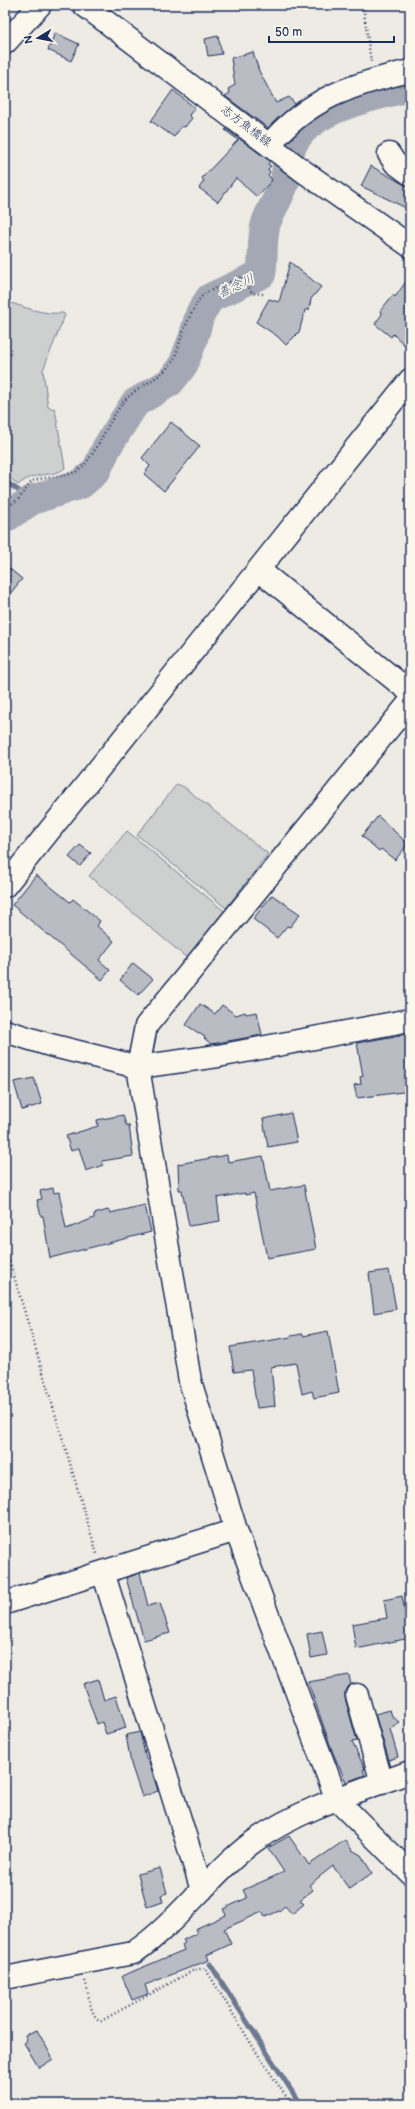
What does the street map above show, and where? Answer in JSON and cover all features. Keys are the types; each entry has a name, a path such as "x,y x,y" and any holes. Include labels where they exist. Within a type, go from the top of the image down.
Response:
{"street":[{"path":"5,43 40,5"},
{"name":"志方魚橋線","path":"84,5 303,171 410,246"},
{"path":"274,148 283,128 303,112 337,93 374,80 410,71"},
{"path":"389,154 395,163 410,174"},
{"path":"5,886 410,380"},
{"path":"259,570 410,692"},
{"path":"410,702 146,1026 138,1068 190,1381 236,1530 337,1800 410,1873"},
{"path":"5,1031 50,1045 138,1068 218,1056 410,1020"},
{"path":"5,1603 236,1530"},
{"path":"103,1572 202,1890"},
{"path":"357,1695 382,1783"},
{"path":"5,1978 133,1953 149,1942 224,1866 253,1842 286,1822 337,1800 410,1772"}],"path":[{"path":"363,5 374,80"},
{"path":"5,508 18,500 32,481 78,470 92,456 109,422 125,399 132,392 154,378 172,362 186,327 200,298 218,286 242,276 252,293 263,294"},
{"path":"5,1246 103,1572"},
{"path":"80,1963 89,1990 92,2009 95,2017 101,2021 194,1970 204,1968 255,2050 291,2104"}],"shaded area":[{"path":"5,301 34,310 48,313 63,313 65,315 43,370 48,407 55,409 65,468 55,473 31,477 18,485 5,473"},
{"path":"177,784 184,787 268,854 226,908 137,835"},
{"path":"127,831 224,911 187,958 89,876"}],"building":[{"path":"55,33 79,44 71,61 48,50"},
{"path":"218,36 222,54 208,56 205,39"},
{"path":"253,52 259,71 276,103 289,97 295,104 268,128 225,96 230,93 228,89 235,85 231,58"},
{"path":"173,90 195,108 189,115 192,118 185,127 182,126 174,137 151,121"},
{"path":"226,129 270,161 268,164 271,166 268,169 270,172 268,175 272,180 257,197 236,178 218,202 199,188 204,181 202,178 238,140 225,130"},
{"path":"371,166 403,184 410,186 410,210 361,186"},
{"path":"290,262 321,287 311,299 309,310 305,310 299,332 286,345 277,336 256,322 269,299 279,302"},
{"path":"410,276 410,350 393,334 391,337 375,324 382,314 380,311 393,295 395,297"},
{"path":"171,422 200,446 164,491 144,474 150,466 142,458"},
{"path":"5,565 22,579 5,600"},
{"path":"378,816 408,844 395,860 381,849 379,851 362,836"},
{"path":"80,845 91,853 80,866 69,857"},
{"path":"36,875 70,902 73,899 100,921 97,926 114,941 99,960 110,970 102,980 12,905"},
{"path":"272,895 300,914 290,927 287,926 277,938 253,919"},
{"path":"133,963 153,979 138,995 120,980"},
{"path":"200,1004 215,1014 222,1005 236,1015 245,1012 246,1014 257,1012 262,1035 211,1044 204,1038 205,1037 186,1025"},
{"path":"406,1034 410,1056 410,1091 357,1098 354,1085 361,1084 360,1077 363,1076 357,1043"},
{"path":"34,1078 42,1104 22,1110 14,1082"},
{"path":"291,1113 297,1142 268,1147 263,1119"},
{"path":"123,1115 126,1125 129,1125 133,1156 102,1161 103,1165 86,1171 79,1148 71,1151 66,1136 98,1126 97,1120"},
{"path":"227,1155 228,1162 263,1156 270,1191 304,1185 316,1249 267,1258 254,1193 245,1195 245,1193 217,1198 220,1221 189,1226 182,1190 179,1190 178,1164"},
{"path":"53,1188 54,1193 59,1192 66,1229 94,1218 94,1214 108,1210 110,1213 145,1205 151,1232 50,1258 43,1216 41,1216 37,1200 42,1199 40,1191"},
{"path":"389,1270 396,1309 374,1313 369,1273"},
{"path":"328,1331 339,1393 314,1398 312,1391 302,1394 296,1363 271,1367 275,1406 257,1408 251,1370 234,1372 230,1347 302,1334 303,1336"},
{"path":"140,1573 148,1606 160,1603 170,1633 144,1640 126,1578"},
{"path":"402,1596 405,1611 410,1610 410,1638 356,1649 352,1624 387,1618 384,1600"},
{"path":"322,1631 327,1655 311,1658 307,1634"},
{"path":"349,1675 351,1685 345,1692 345,1698 357,1741 352,1742 365,1769 363,1770 365,1775 346,1782 333,1753 308,1682"},
{"path":"98,1679 104,1700 116,1696 126,1728 106,1734 102,1722 97,1724 83,1684"},
{"path":"390,1710 392,1716 399,1722 390,1729 398,1757 389,1760 375,1714"},
{"path":"140,1732 146,1759 148,1758 158,1791 142,1797 131,1764 126,1735"},
{"path":"289,1836 309,1865 345,1840 352,1850 361,1855 372,1873 349,1889 333,1866 309,1885 313,1890 300,1900 304,1904 292,1914 285,1906 279,1911 265,1917 262,1912 224,1929 231,1944 207,1955 209,1960 145,1985 148,1994 132,2000 122,1976 184,1950 182,1945 185,1943 183,1940 197,1933 195,1929 226,1915 223,1909 247,1898 243,1890 284,1872 268,1848"},
{"path":"160,1868 167,1893 161,1895 163,1902 147,1907 138,1874"},
{"path":"37,2030 53,2059 39,2068 24,2043 27,2041 25,2035"}],"waterway":[{"name":"善念川","path":"5,518 32,500 81,484 96,471 107,447 135,403 170,382 183,365 193,339 200,314 210,298 261,274 264,229 285,181 291,148 299,134 311,123 326,113 360,100 410,87"},
{"path":"5,481 32,500"},
{"path":"210,1964 300,2104"}]}
